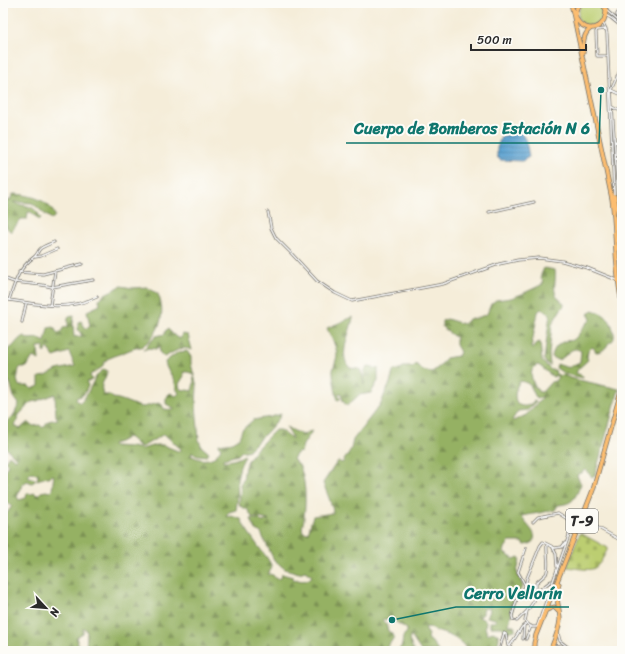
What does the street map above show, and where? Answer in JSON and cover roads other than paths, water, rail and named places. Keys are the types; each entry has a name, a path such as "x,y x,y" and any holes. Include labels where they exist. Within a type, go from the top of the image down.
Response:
{"highway":[{"path":"572,3 576,17 582,26 592,28 598,27 606,16 606,7 602,3"},
{"path":"572,3 575,26 612,199 615,230 615,255 622,303"},
{"path":"575,26 577,8 580,3"},
{"path":"592,28 584,37 583,50 616,195 622,232"},
{"path":"615,255 617,249 620,246 622,247"},
{"path":"618,279 622,293"},
{"name":"T-9","path":"550,651 559,628 559,612 556,598 558,588 580,520 595,484 622,388"},
{"name":"T-9","path":"534,650 535,638 580,526 580,520 596,488 622,396"},
{"path":"546,611 554,607 559,612"}],"street":[{"path":"606,7 622,24"},
{"path":"622,8 617,15 620,16 622,14"},
{"path":"606,16 622,27"},
{"path":"602,22 606,29 616,195 622,217"},
{"path":"606,29 597,30 596,32 597,55 607,56"},
{"path":"616,195 617,175 611,90 622,66"},
{"path":"617,76 622,78"},
{"path":"611,90 622,96"},
{"path":"612,107 622,112"},
{"path":"614,141 622,145"},
{"path":"616,158 622,161"},
{"path":"617,175 622,178"},
{"path":"616,195 622,198"},
{"path":"489,212 534,202"},
{"path":"268,212 271,228 276,238 316,281 335,293 352,301 443,284 499,264 539,258 562,260 618,279"},
{"path":"35,257 39,250 54,242"},
{"path":"9,300 19,272 29,260 57,249"},
{"path":"19,272 42,274 82,264"},
{"path":"50,306 55,271"},
{"path":"3,278 15,282 52,287 93,280"},
{"path":"3,299 50,306 79,304 97,297"},
{"path":"22,322 26,303"},
{"path":"533,522 538,516 558,513 569,520 580,520 622,541"},
{"path":"527,611 525,620 531,626 536,627 574,521 580,520"},
{"path":"554,548 562,546 567,541"},
{"path":"547,544 546,552 548,569 536,583 534,601 517,621 513,620 512,616 518,595 525,587 543,542 547,544 554,548 557,568"},
{"path":"525,585 518,572 526,548"},
{"path":"536,592 547,585 553,578"},
{"path":"499,651 504,633 506,634 508,646 510,646 524,625 527,623"},
{"path":"523,639 524,625"},
{"path":"526,639 531,626"},
{"path":"559,628 558,637 560,641 573,651"},
{"path":"554,651 552,646 559,645 569,651"}],"water":[{"path":"520,132 526,140 529,157 522,161 500,160 497,157 497,148 501,137"}],"place":[{"name":"Cuerpo de Bomberos Estación N 6","path":"601,90"},
{"name":"Cerro Vellorín","path":"392,620"}]}
